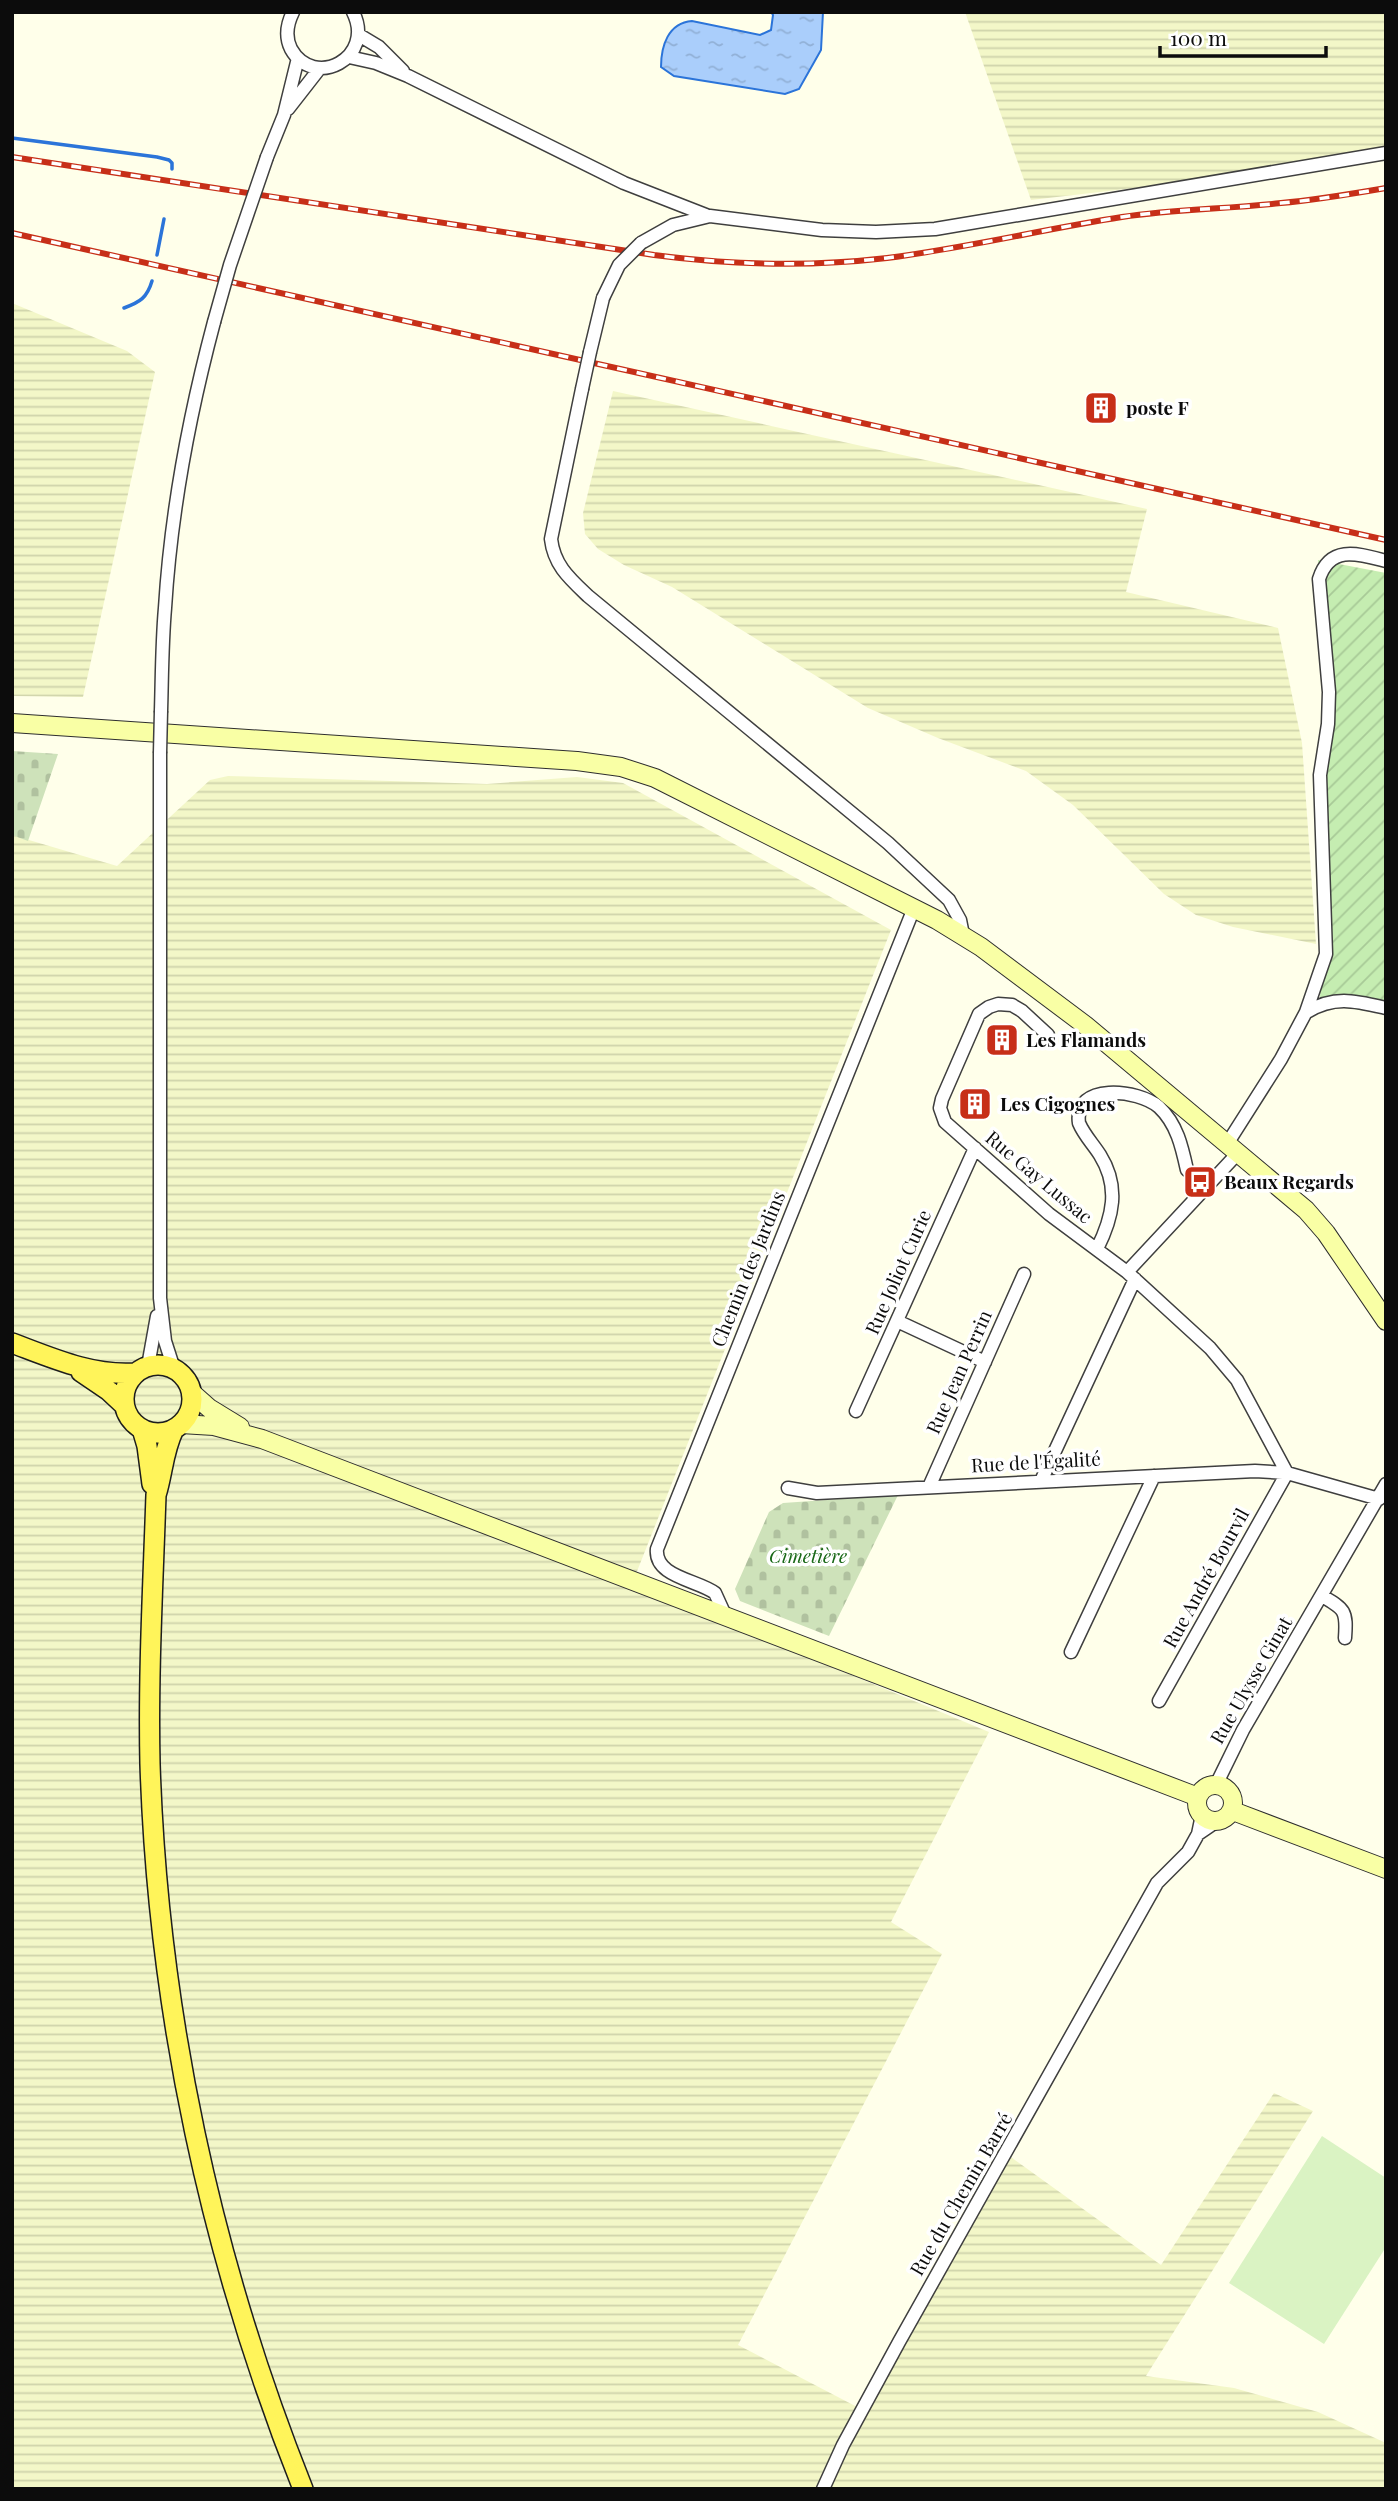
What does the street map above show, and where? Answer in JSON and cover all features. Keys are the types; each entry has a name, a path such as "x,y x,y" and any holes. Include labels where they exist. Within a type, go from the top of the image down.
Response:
{"main road":[{"path":"12,1343 65,1363 112,1374 166,1366 174,1369 188,1383 192,1404 163,1454 161,1481 156,1495"},
{"path":"65,1363 109,1391 124,1405 134,1423 142,1429 163,1433 177,1427"},
{"path":"124,1405 125,1388 142,1370"},
{"path":"142,1429 156,1495 150,1763 158,1890 171,1997 201,2158 229,2272 267,2393 303,2489"}],"street":[{"path":"293,12 287,37 298,58 320,68 336,65 349,57 359,35 353,12"},
{"path":"359,35 379,47 408,76"},
{"path":"349,57 376,62 408,76 624,183 710,216 822,230 876,232 935,229 1386,153"},
{"path":"174,1369 165,1340 160,1298 160,753 164,608 175,509 191,413 230,265 284,115 298,58"},
{"path":"284,115 320,68"},
{"path":"710,216 673,225 641,243 619,265 603,298 551,539 557,564 588,596 908,860 949,900 960,920 963,935"},
{"path":"1041,1480 1131,1276 1232,1148 1306,1012 1321,973 1326,941 1320,775 1328,724 1328,692 1320,579 1329,562 1345,554 1354,553 1386,562"},
{"path":"12,723 578,761 621,767 655,778 914,908 963,935 998,960 1085,1025 1315,1219 1386,1321"},
{"name":"Chemin des Jardins","path":"725,1615 715,1593 662,1567 657,1549 914,908"},
{"path":"1306,1012 1334,1000 1386,1008"},
{"name":"Rue Gay Lussac","path":"1048,1035 1022,1011 1012,1006 998,1004 979,1014 940,1108 945,1122 1049,1214 1131,1276 1223,1362 1248,1400 1287,1473"},
{"path":"1097,1249 1109,1223 1113,1195 1105,1164 1079,1123 1082,1104 1093,1097 1112,1093 1135,1095 1151,1102 1165,1114 1174,1127 1187,1170"},
{"name":"Rue Joliot Curie","path":"856,1411 975,1148"},
{"name":"Rue Jean Perrin","path":"929,1487 1024,1274"},
{"path":"142,1370 160,1298"},
{"path":"897,1321 985,1362"},
{"path":"191,1392 220,1416 262,1438 1198,1797"},
{"path":"177,1427 214,1426 262,1438"},
{"name":"Rue de l'Égalité","path":"788,1488 817,1493 1255,1471 1287,1473 1383,1491"},
{"name":"Rue André Bourvil","path":"1158,1701 1287,1473"},
{"path":"1070,1652 1154,1476"},
{"name":"Rue Ulysse Ginat","path":"1216,1785 1243,1730 1383,1491"},
{"path":"1322,1596 1342,1607 1345,1613 1345,1638"},
{"path":"1209,1785 1216,1785 1231,1795 1233,1811 1228,1817 1210,1818 1199,1808 1198,1797 1209,1785"},
{"path":"1233,1811 1386,1869"},
{"name":"Rue du Chemin Barré","path":"823,2489 843,2445 899,2342 1157,1883 1188,1852 1210,1818"}],"green space":[{"path":"965,12 1386,12 1386,149 1134,188 1031,200"},
{"path":"12,303 127,351 155,372 83,697 12,696"},
{"path":"613,391 1147,509 1126,592 1278,628 1302,743 1316,944 1233,927 1196,915 1164,894 1073,805 1026,771 868,708 672,587 624,565 598,549 585,534 583,513"},
{"path":"1318,560 1386,573 1386,1014 1320,1004 1324,641"},
{"path":"12,751 58,754 28,841 12,835"},
{"path":"228,776 487,784 577,777 623,783 891,930 632,1584 989,1732 891,1922 942,1954 738,2345 861,2409 1008,2155 1161,2265 1274,2093 1313,2111 1146,2376 1234,2388 1318,2412 1386,2443 1386,2489 12,2489 12,835 117,866 210,780"},
{"name":"Cimetière","path":"898,1495 829,1636 740,1601 735,1589 769,1512 783,1503"},
{"path":"1322,2136 1386,2178 1386,2247 1324,2344 1229,2283"}],"water":[{"path":"771,12 823,12 821,50 799,89 785,94 674,76 661,67 664,44 677,26 692,21 760,35 771,30"}],"waterway":[{"path":"12,138 157,157 169,160 172,169"},
{"path":"157,255 164,219"},
{"path":"124,308 142,299 152,281"}],"railway":[{"path":"12,157 654,255 770,264 887,258 1122,217 1294,202 1386,188"},
{"path":"12,233 1386,540"}],"place":[{"name":"poste F","path":"1101,408"},
{"name":"Les Flamands","path":"1002,1040"},
{"name":"Les Cigognes","path":"975,1104"},
{"name":"Beaux Regards","path":"1200,1182"}]}
